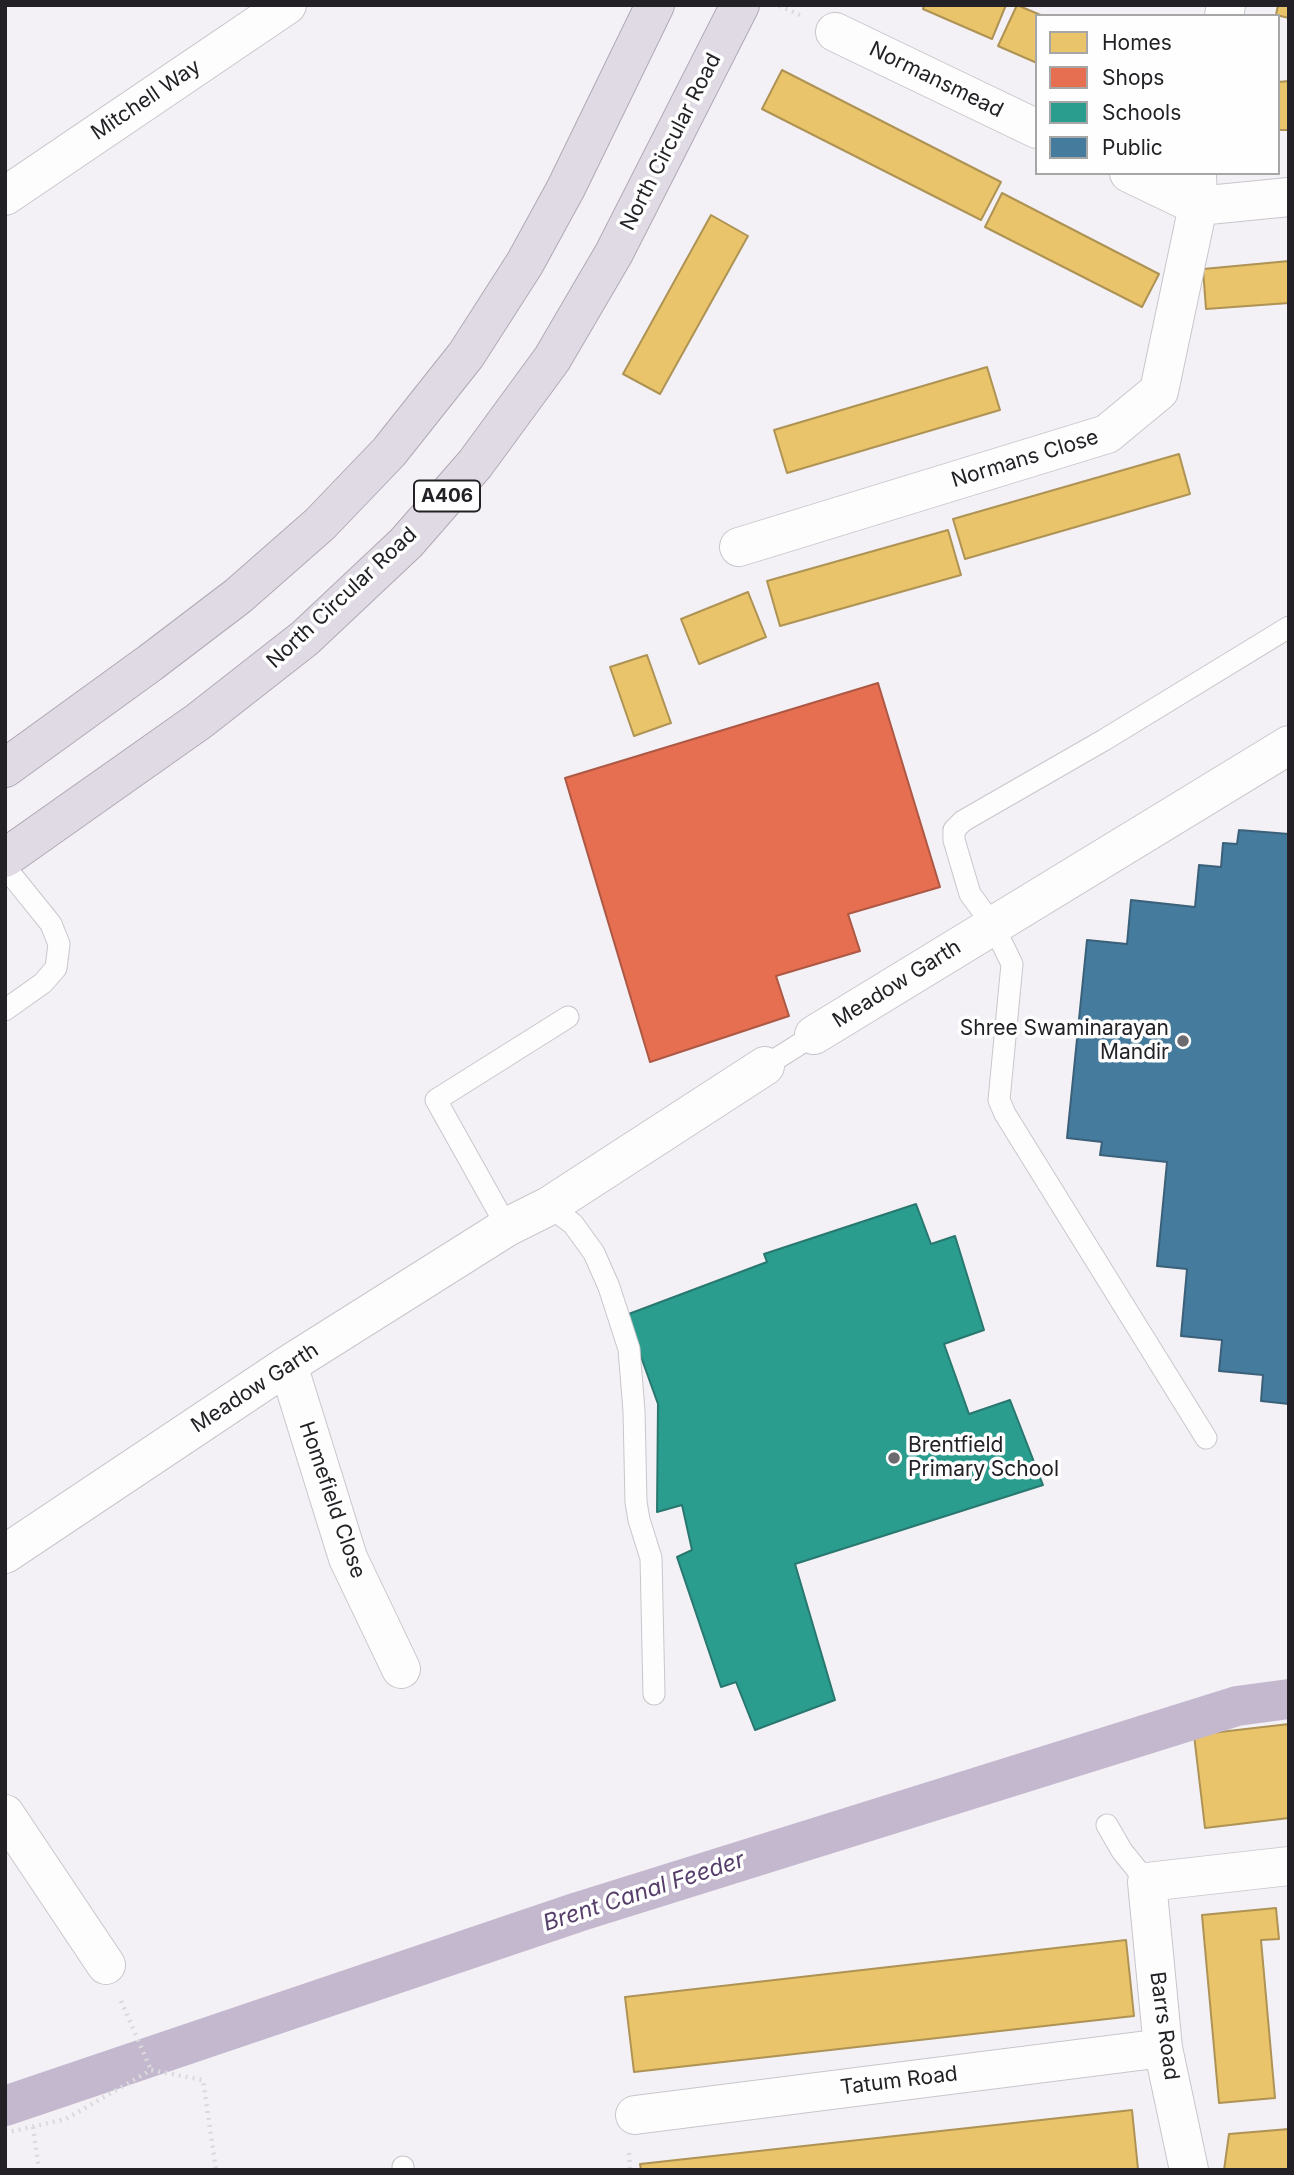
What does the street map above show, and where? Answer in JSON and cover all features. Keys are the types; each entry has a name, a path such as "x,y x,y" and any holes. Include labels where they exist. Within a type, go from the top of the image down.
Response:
{"highway":[{"path":"5,768 238,596 320,524 389,452 466,355 525,263 566,188 655,5"},
{"name":"North Circular Road","path":"5,858 199,721 305,638 406,543 475,464 552,359 614,253 740,5"}],"street":[{"name":"Mitchell Way","path":"5,196 287,5"},
{"name":"Normansmead","path":"835,32 1035,128"},
{"path":"1137,175 1197,190 1289,197"},
{"name":"Normans Close","path":"739,547 1107,434 1159,391 1197,190"},
{"name":"Meadow Garth","path":"814,1035 1289,746"},
{"name":"Meadow Garth","path":"5,1554 288,1365 507,1227 549,1206 765,1066"},
{"name":"Homefield Close","path":"288,1365 348,1558 401,1669"},
{"path":"5,1814 106,1965"},
{"path":"1147,1882 1289,1866"},
{"name":"Barrs Road","path":"1147,1882 1163,2048 1189,2170"},
{"name":"Tatum Road","path":"635,2115 1163,2048"}],"lane":[{"path":"1206,1438 1005,1114 999,1100 1012,964 993,925 970,894 954,840 954,830 963,821 1104,740 1289,627"},
{"path":"5,867 51,924 59,944 56,968 43,983 5,1010"},
{"path":"507,1227 436,1100 568,1017"},
{"name":"Meadow Garth","path":"765,1066 814,1035"},
{"path":"549,1206 573,1224 594,1253 609,1287 629,1349 634,1411 636,1502 651,1558 654,1694"},
{"path":"1107,1825 1122,1851 1147,1882"}],"path":[{"path":"778,5 790,11"},
{"path":"135,2034 151,2070"},
{"path":"5,2133 66,2119 151,2070 203,2080 216,2170"},
{"path":"33,2127 39,2170"}],"building: Homes":[{"path":"924,5 1006,5 992,39 923,9"},
{"path":"1017,5 1038,14 1035,14 1035,62 998,46"},
{"path":"1278,5 1289,5 1289,18 1276,14"},
{"path":"782,70 1001,182 981,220 762,109"},
{"path":"1289,81 1289,130 1280,130 1280,82"},
{"path":"1002,193 1159,274 1142,307 985,227"},
{"path":"711,215 748,236 660,394 623,374"},
{"path":"1289,261 1289,303 1206,309 1203,269"},
{"path":"987,367 1000,410 787,473 774,430"},
{"path":"1179,454 1190,494 965,559 953,519"},
{"path":"948,530 961,575 780,626 767,581"},
{"path":"748,592 766,637 699,664 681,619"},
{"path":"647,655 671,723 634,736 610,667"},
{"path":"1289,1724 1289,1818 1205,1828 1194,1735"},
{"path":"1276,1908 1279,1939 1261,1940 1275,2098 1219,2103 1202,1915"},
{"path":"1126,1940 1134,2016 634,2072 625,1997"},
{"path":"1132,2110 1138,2169 641,2170 640,2164"},
{"path":"1289,2129 1289,2170 1224,2170 1229,2134"}],"building: Shops":[{"path":"878,683 940,887 848,914 860,951 776,976 789,1016 650,1062 565,778"}],"building: Schools":[{"path":"916,1204 931,1244 955,1236 984,1330 944,1344 969,1414 1010,1400 1043,1485 795,1564 835,1700 755,1730 736,1682 721,1687 677,1557 692,1550 682,1505 657,1512 658,1404 626,1315 767,1262 764,1254"}],"building: Public":[{"name":"Shree Swaminarayan Mandir","path":"1239,830 1289,834 1289,1404 1261,1401 1263,1375 1219,1371 1222,1340 1181,1336 1187,1269 1157,1266 1167,1162 1100,1155 1102,1142 1067,1138 1087,940 1127,944 1131,900 1195,907 1199,865 1221,867 1223,843 1237,844"}],"waterway":[{"name":"Brent Canal Feeder","path":"5,2106 578,1912 1237,1706 1289,1699"}],"place":[{"name":"Shree Swaminarayan Mandir","path":"1183,1041"},
{"name":"Brentfield Primary School","path":"894,1458"}]}
